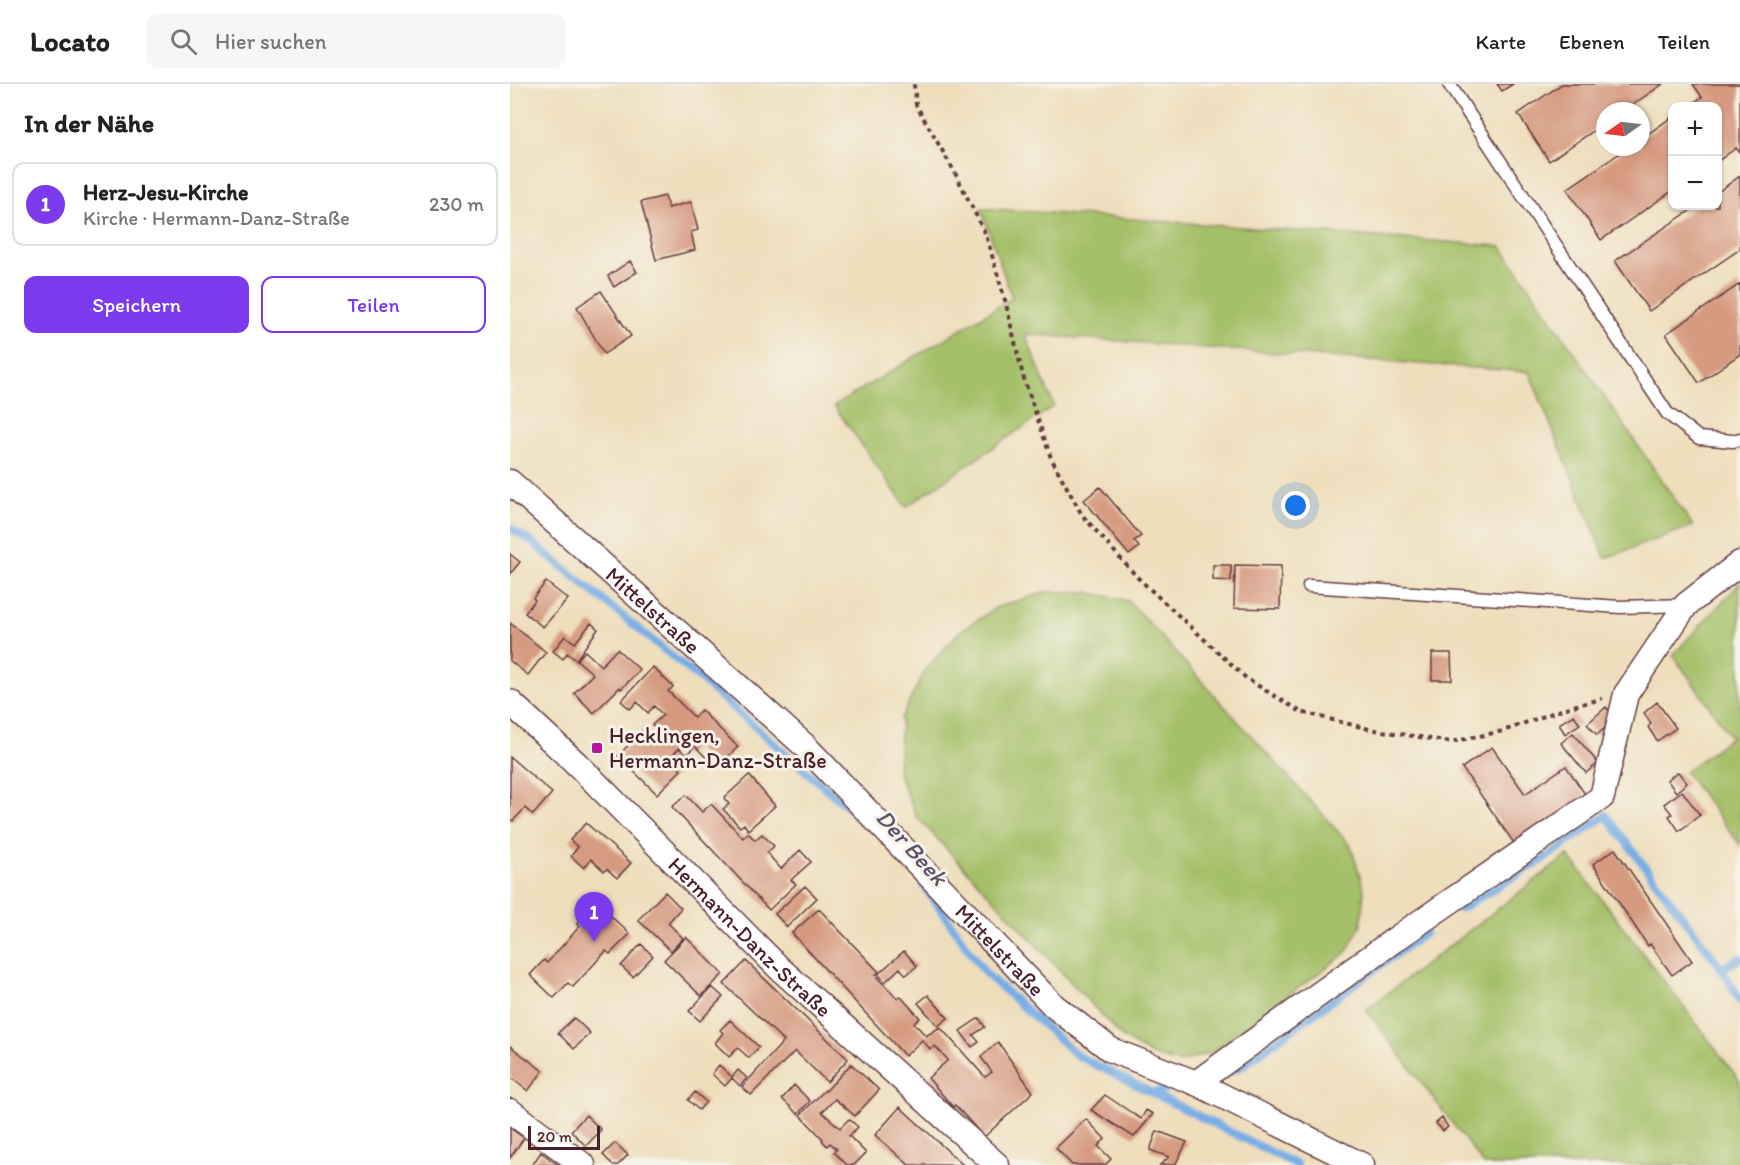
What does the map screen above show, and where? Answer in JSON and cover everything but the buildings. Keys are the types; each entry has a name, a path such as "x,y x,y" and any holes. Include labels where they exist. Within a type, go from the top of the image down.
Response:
{"street":[{"name":"Mittelstraße","path":"510,482 805,746 1054,1006 1111,1050 1196,1083 1362,1165"},
{"path":"1196,1083 1397,938 1602,797 1626,694 1686,605 1740,563"},
{"name":"Hermann-Danz-Straße","path":"510,702 579,766 779,968 997,1165"},
{"path":"510,1111 583,1165"}],"lane":[{"path":"1449,84 1667,412 1699,438 1733,441 1740,439"},
{"path":"1309,586 1620,607 1686,605"}],"path":[{"path":"914,84 916,105 954,171 986,235 1005,300 1023,376 1051,458 1082,515 1138,578 1247,679 1301,711 1369,729 1451,742 1503,731 1569,707 1626,694"}],"green space":[{"path":"981,208 1501,246 1693,526 1605,558 1529,372 1025,334 1054,406 906,507 834,406 1012,298"},
{"path":"1740,583 1740,845 1685,772 1731,737 1673,655"},
{"path":"1047,592 1087,592 1129,601 1351,846 1364,890 1361,925 1346,953 1210,1053 1178,1063 1151,1055 1122,1037 916,816 898,773 901,718 926,669 959,632 997,607"},
{"path":"1568,855 1740,1081 1740,1162 1737,1165 1484,1165 1366,1010"}],"waterway":[{"name":"Der Beek","path":"510,528 532,542 701,680 853,812"},
{"path":"1460,909 1544,859 1606,815 1722,969 1740,1001"},
{"name":"Der Beek","path":"924,886 986,974 1078,1056 1297,1165"},
{"path":"1227,1072 1239,1068 1425,933"},
{"path":"1722,969 1740,958"},
{"path":"1153,1093 1180,1084"}],"place":[{"name":"Hecklingen, Hermann-Danz-Straße","path":"597,748"},
{"name":"Herz-Jesu-Kirche","path":"594,942"}]}
